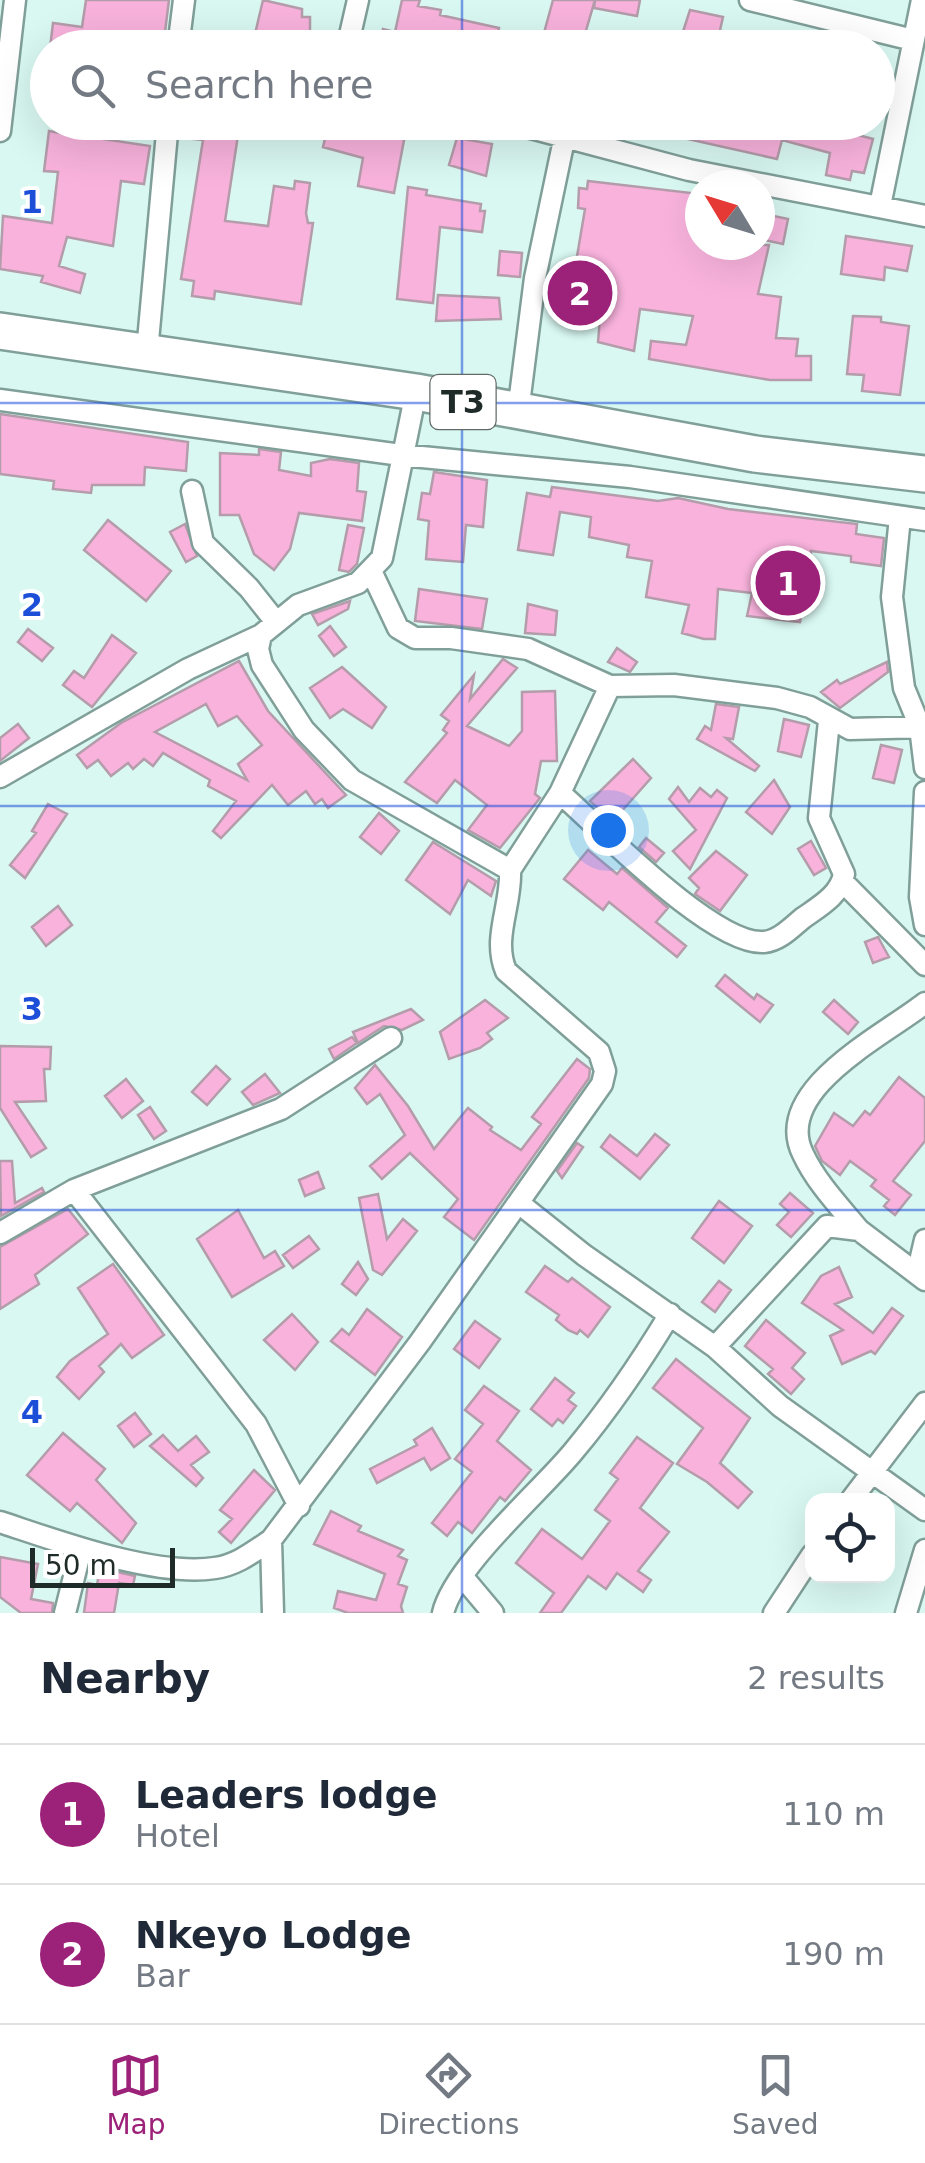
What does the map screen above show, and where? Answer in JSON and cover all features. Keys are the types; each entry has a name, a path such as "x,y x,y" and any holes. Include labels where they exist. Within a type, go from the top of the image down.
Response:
{"highway":[{"name":"T3","path":"0,331 416,392 756,454 925,474"}],"street":[{"path":"0,132 15,0"},
{"path":"180,30 184,0"},
{"path":"350,30 358,0"},
{"path":"750,0 872,30"},
{"path":"895,131 922,0"},
{"path":"895,36 913,40"},
{"path":"146,352 166,140"},
{"path":"518,412 535,278 564,140"},
{"path":"583,140 689,170 925,216"},
{"path":"880,206 893,140"},
{"path":"0,777 188,669 269,629 298,605 358,583 372,573 382,558 400,455 416,392"},
{"path":"0,400 400,455 630,477 925,520"},
{"path":"192,491 202,543 249,588 269,629"},
{"path":"900,517 892,596 904,688 922,727 925,768"},
{"path":"372,573 398,628 406,636 528,649 610,686 674,685 746,693 810,707 829,721 850,729 922,727"},
{"path":"269,629 258,649 262,665 323,754 352,780 510,870"},
{"path":"0,1522 82,1549 152,1564 212,1569 237,1562 271,1540 299,1506 520,1204 602,1084 605,1070 599,1052 506,972 500,957 500,936 510,870 560,793 610,686"},
{"path":"560,793 651,875 735,937 772,941 830,899 842,882 844,874 819,818 829,721"},
{"path":"925,792 920,897 925,924"},
{"path":"842,882 925,964"},
{"path":"925,1003 819,1083 799,1116 802,1154 859,1230 925,1279"},
{"path":"0,1232 74,1190 280,1109 391,1038"},
{"path":"74,1190 256,1424 299,1506"},
{"path":"520,1204 584,1255 715,1347 780,1406 925,1510"},
{"path":"715,1347 818,1232 842,1224 859,1230"},
{"path":"925,1240 921,1257 925,1279"},
{"path":"443,1613 462,1576 572,1454 618,1395 670,1314"},
{"path":"857,1493 925,1402"},
{"path":"271,1540 272,1613"},
{"path":"65,1613 82,1549"},
{"path":"906,1613 925,1550"},
{"path":"774,1613 805,1566"},
{"path":"462,1576 493,1613"}],"building":[{"path":"86,0 169,0 165,30 52,30 53,23 82,27"},
{"path":"263,0 302,9 302,17 310,17 310,30 256,30"},
{"path":"402,0 420,0 418,6 441,10 440,15 499,28 498,30 395,30"},
{"path":"553,0 595,0 586,30 545,30"},
{"path":"595,0 640,0 637,16 594,8"},
{"path":"690,10 723,17 720,30 684,30"},
{"path":"48,140 110,140 150,146 144,184 121,181 113,246 67,237 59,266 85,274 80,293 41,282 43,276 0,269 3,216 52,223 58,172 44,171"},
{"path":"203,140 237,140 225,221 268,226 274,186 294,189 295,181 310,183 306,213 308,223 313,223 301,304 215,291 214,299 192,296 194,281 181,279"},
{"path":"325,140 404,140 394,193 358,186 363,158 323,147"},
{"path":"456,140 492,144 486,176 449,165"},
{"path":"692,140 782,140 777,159"},
{"path":"782,140 873,140 864,173 852,171 850,180 826,175 830,153"},
{"path":"588,181 685,192 685,260 766,260 758,294 781,297 776,338 798,339 796,356 811,356 811,380 770,380 649,359 651,341 686,345 693,316 640,309 634,351 598,342 601,306 569,304 585,209 578,208 579,188 587,189"},
{"path":"408,187 427,190 426,195 481,204 480,211 485,211 482,232 440,227 433,303 397,299"},
{"path":"775,216 788,219 783,244 775,242"},
{"path":"846,236 912,246 907,271 885,267 884,280 841,274"},
{"path":"500,251 522,253 520,277 498,275"},
{"path":"438,295 499,298 501,319 436,321"},
{"path":"853,316 881,317 881,322 909,326 900,395 862,391 864,375 847,374"},
{"path":"0,414 188,442 186,471 145,467 144,485 92,485 91,493 53,489 54,481 0,474"},
{"path":"259,449 281,452 279,470 311,476 311,463 330,459 359,463 357,491 366,492 362,521 299,513 290,549 274,570 254,554 239,515 220,515 220,453 259,455"},
{"path":"434,472 487,480 483,527 466,525 463,562 426,559 429,521 418,519 422,493 430,494"},
{"path":"552,487 658,501 678,498 728,509 857,524 856,534 884,538 881,566 851,562 851,556 811,551 800,622 747,616 752,593 718,589 715,639 704,639 682,633 689,605 646,597 652,561 627,557 629,545 589,537 591,517 560,512 553,555 518,550 527,493 550,497"},
{"path":"108,520 171,571 146,601 84,550"},
{"path":"185,524 197,556 186,562 170,532"},
{"path":"348,525 364,528 357,564 349,572 339,570"},
{"path":"419,589 487,599 482,629 415,621"},
{"path":"350,601 348,609 318,625 312,614"},
{"path":"528,604 557,611 555,635 525,633"},
{"path":"330,626 346,647 334,656 319,636"},
{"path":"28,629 53,648 42,661 18,642"},
{"path":"112,635 136,653 92,707 63,685 74,671 84,678"},
{"path":"617,648 637,662 630,672 608,662"},
{"path":"503,659 517,668 467,726 509,746 522,731 522,692 555,691 557,761 541,761 535,794 540,798 500,848 468,830 487,805 455,780 437,803 405,782 447,733 443,730 449,721 441,715 474,675 470,699"},
{"path":"239,661 268,711 346,795 328,808 322,799 315,804 306,791 288,805 272,785 221,838 213,831 236,801 208,786 210,780 163,753 153,766 144,759 133,769 128,763 111,776 98,760 87,768 77,755 121,723","holes":["206,704 218,726 237,716 262,745 238,764 247,780 155,732"]},
{"path":"887,662 888,672 840,708 821,692 837,680 840,684"},
{"path":"342,667 386,707 372,728 343,709 330,718 310,688"},
{"path":"716,704 739,707 733,739 726,738 759,766 755,771 697,739 705,726 711,730"},
{"path":"784,719 809,725 801,757 778,751"},
{"path":"18,724 29,738 0,761 0,738"},
{"path":"881,745 902,750 894,783 873,778"},
{"path":"633,759 651,778 612,822 590,801"},
{"path":"774,780 790,807 772,834 746,812"},
{"path":"678,787 689,802 700,788 711,797 717,790 727,798 690,869 673,851 696,830 669,799"},
{"path":"48,804 67,814 25,878 10,865 36,833 32,831"},
{"path":"379,813 399,831 381,854 360,837"},
{"path":"646,838 664,853 656,862 639,847"},
{"path":"811,841 826,868 814,875 798,849"},
{"path":"433,842 496,881 491,896 468,880 450,914 406,880"},
{"path":"588,850 617,874 622,868 668,908 656,922 686,946 677,957 609,902 603,910 564,879"},
{"path":"716,851 747,875 720,911 695,894 699,888 689,878"},
{"path":"58,906 72,925 46,946 32,927"},
{"path":"878,937 889,957 873,963 865,942"},
{"path":"725,975 754,999 757,994 773,1005 760,1022 716,986"},
{"path":"485,1000 508,1018 487,1033 492,1039 480,1048 449,1059 440,1032"},
{"path":"834,1000 858,1022 848,1034 823,1012"},
{"path":"411,1009 423,1020 402,1030 384,1026 358,1043 353,1032"},
{"path":"352,1037 357,1043 334,1059 329,1049"},
{"path":"0,1046 51,1047 50,1069 44,1069 46,1101 15,1102 46,1148 31,1157 0,1108"},
{"path":"577,1059 590,1069 589,1078 474,1240 444,1217 458,1199 410,1153 382,1179 370,1166 405,1135 380,1094 367,1104 355,1088 375,1065 408,1106 434,1149 468,1108 492,1127 490,1130 521,1150 541,1124 532,1117"},
{"path":"216,1066 230,1079 207,1105 192,1092"},
{"path":"265,1074 280,1093 253,1105 242,1092"},
{"path":"899,1077 925,1098 925,1141 893,1181 911,1195 895,1215 884,1206 889,1200 871,1186 876,1180 850,1161 840,1175 822,1161 815,1146 834,1113 853,1126 865,1111 870,1115"},
{"path":"126,1079 143,1101 122,1118 105,1096"},
{"path":"150,1107 166,1131 154,1139 138,1115"},
{"path":"655,1134 669,1145 640,1179 601,1147 610,1135 637,1156"},
{"path":"577,1143 583,1147 562,1178 557,1171"},
{"path":"0,1161 12,1161 15,1203 42,1188 44,1192 1,1216"},
{"path":"318,1172 324,1188 305,1196 299,1180"},
{"path":"790,1193 813,1213 791,1237 777,1225 789,1212 780,1204"},
{"path":"378,1194 387,1239 403,1219 417,1231 382,1275 373,1270 359,1198"},
{"path":"719,1201 752,1226 724,1263 692,1238"},
{"path":"68,1209 88,1234 35,1275 39,1284 0,1309 0,1247"},
{"path":"238,1210 264,1258 275,1251 284,1266 232,1297 197,1239"},
{"path":"309,1236 319,1249 293,1268 283,1255"},
{"path":"358,1262 368,1279 356,1295 342,1284"},
{"path":"113,1264 164,1335 132,1358 121,1344 99,1366 104,1372 79,1399 57,1377 70,1361 108,1334 78,1288"},
{"path":"545,1266 568,1282 572,1278 610,1307 588,1337 580,1330 577,1334 568,1330 556,1320 559,1315 526,1292"},
{"path":"839,1267 852,1297 835,1304 873,1333 892,1308 903,1316 875,1354 871,1351 842,1364 830,1336 843,1330 802,1303 821,1276"},
{"path":"719,1281 731,1290 715,1312 702,1302"},
{"path":"367,1309 402,1337 375,1375 331,1341 342,1329 349,1335"},
{"path":"292,1314 318,1342 295,1370 264,1340"},
{"path":"766,1320 805,1353 792,1368 804,1379 791,1394 768,1374 773,1369 745,1346"},
{"path":"475,1321 500,1339 479,1368 454,1349"},
{"path":"676,1359 750,1418 720,1463 752,1492 738,1508 677,1464 703,1428 653,1388"},
{"path":"555,1378 574,1393 568,1400 576,1406 563,1423 558,1419 552,1426 531,1409"},
{"path":"484,1386 519,1411 497,1441 531,1470 505,1501 500,1497 472,1533 458,1522 447,1536 432,1523 472,1472 455,1459 483,1424 465,1410"},
{"path":"135,1413 151,1434 134,1447 118,1426"},
{"path":"432,1428 450,1458 431,1470 424,1458 377,1483 370,1469 417,1445 414,1440"},
{"path":"63,1433 105,1469 96,1480 136,1523 122,1543 77,1503 70,1511 27,1475"},
{"path":"163,1435 178,1451 196,1436 209,1452 191,1465 203,1478 196,1486 150,1446"},
{"path":"637,1437 673,1463 640,1508 669,1532 638,1571 651,1580 643,1592 617,1573 606,1589 588,1576 561,1613 540,1613 554,1593 516,1563 542,1529 582,1559 610,1521 595,1510 618,1479 610,1473"},
{"path":"254,1470 275,1490 231,1543 219,1532 232,1519 220,1510"},
{"path":"331,1511 361,1526 358,1531 403,1550 398,1556 407,1560 398,1584 407,1587 401,1606 403,1613 348,1613 334,1608 338,1591 376,1600 385,1574 314,1544"},
{"path":"0,1557 38,1564 31,1599 53,1603 52,1613 21,1613 0,1597"},
{"path":"100,1568 135,1576 133,1585 119,1583 114,1613 84,1613 88,1583 97,1585"}],"place":[{"name":"Nkeyo Lodge","path":"580,293"},
{"name":"Leaders lodge","path":"788,583"}]}
